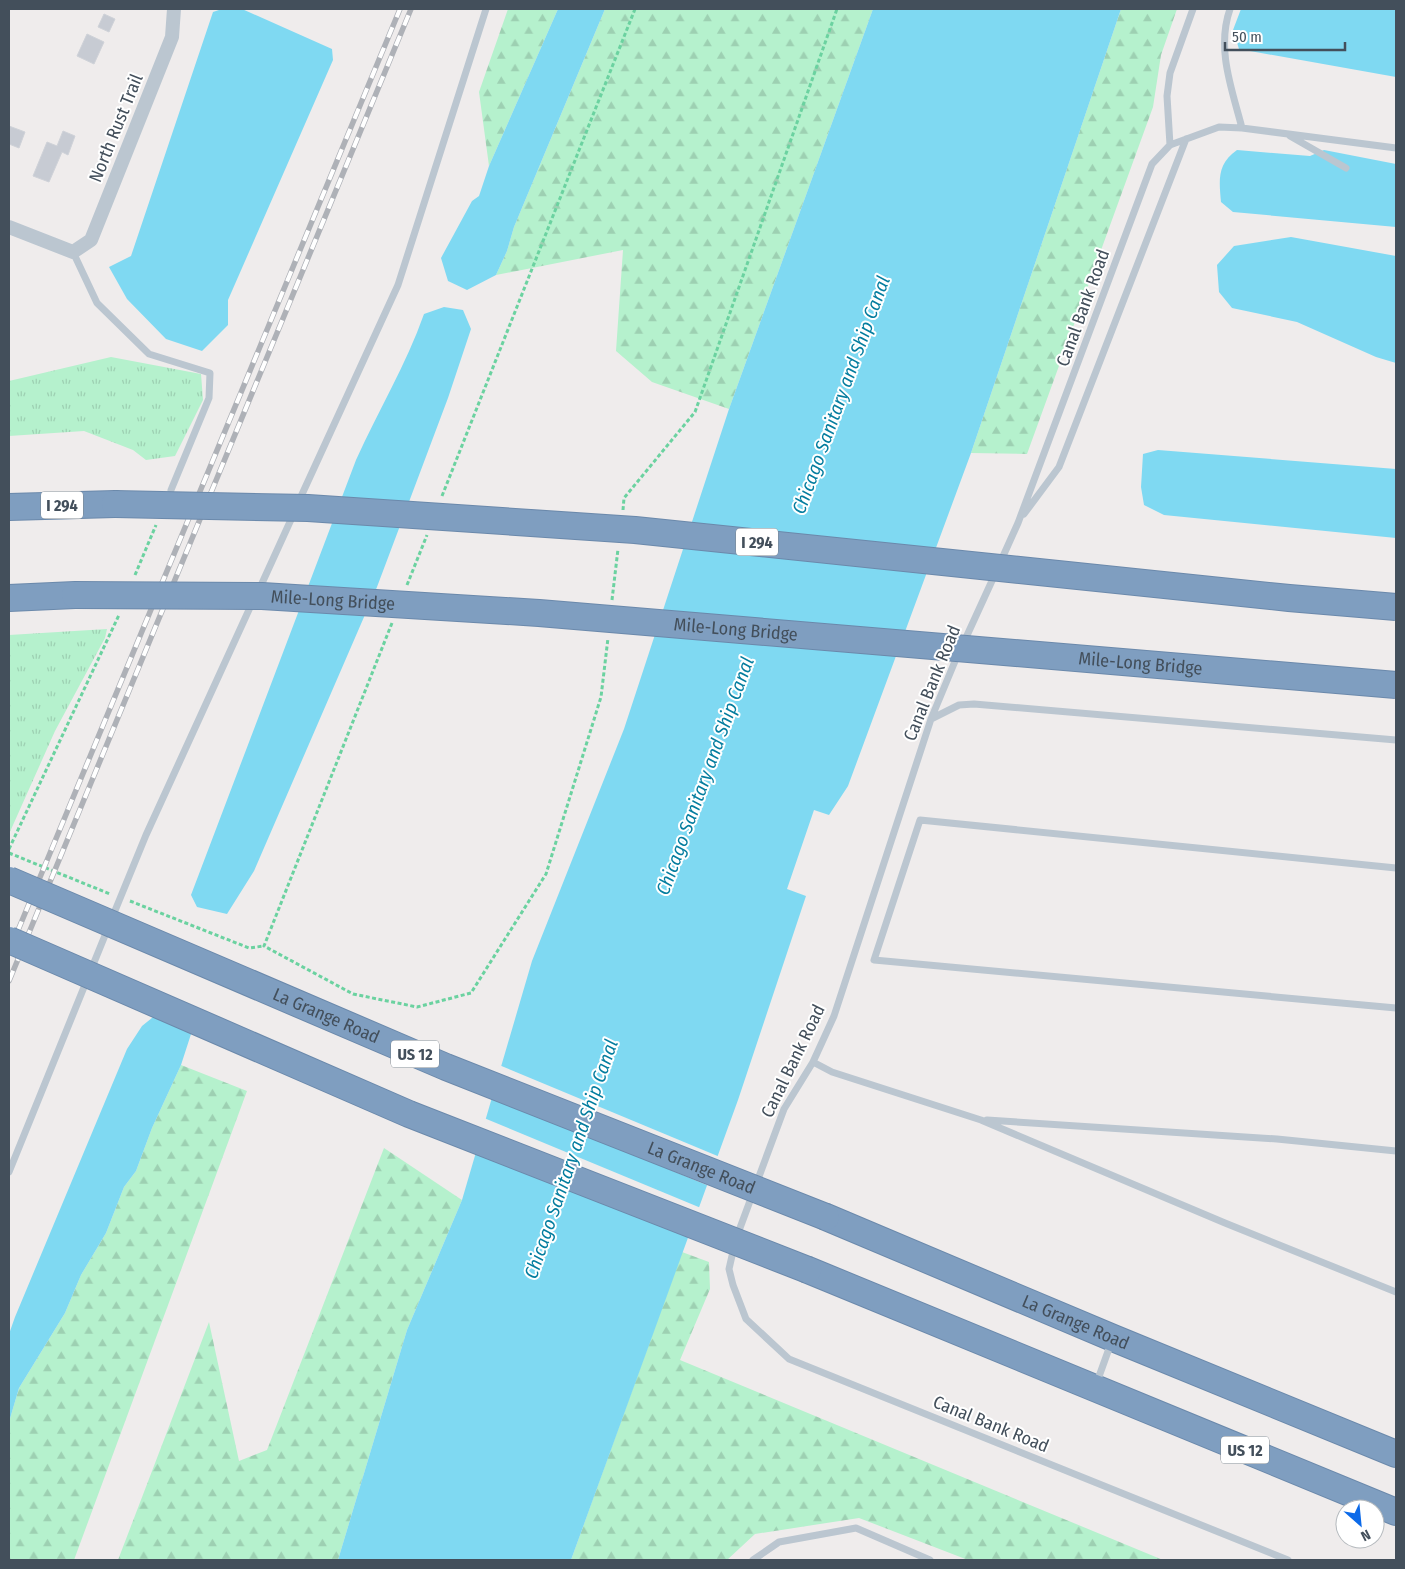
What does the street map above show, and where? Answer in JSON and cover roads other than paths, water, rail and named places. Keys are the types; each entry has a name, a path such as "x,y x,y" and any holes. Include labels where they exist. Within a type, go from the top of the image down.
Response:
{"highway":[{"name":"I 294","path":"9,507 115,504 308,508 635,530 1270,596 1396,607"},
{"name":"Mile-Long Bridge","path":"9,598 75,594 262,596 539,613 1396,685"},
{"name":"La Grange Road","path":"9,880 446,1067 826,1217 1113,1338 1396,1454"},
{"name":"US 12","path":"9,940 410,1114 808,1270 1396,1512"}],"street":[{"name":"North Rust Trail","path":"73,252 91,240 172,38 174,9"},
{"path":"9,227 73,252"}],"lane":[{"path":"9,1172 146,835 398,285 486,9"},
{"path":"1193,9 1170,74 1167,96 1170,145 1219,127 1242,128 1396,148"},
{"path":"1230,9 1224,26 1224,61 1242,128"},
{"path":"1286,134 1346,168"},
{"path":"1018,523 1059,467 1186,139"},
{"name":"Canal Bank Road","path":"1170,145 1152,164 1018,523 931,719 834,1016 813,1062 784,1109 739,1225 729,1269 732,1285 746,1318 789,1359 1288,1560"},
{"path":"73,252 97,303 149,354 210,374 208,398 170,490"},
{"path":"931,719 960,705 974,704 1396,740"},
{"path":"1396,868 920,820 874,960 1396,1008"},
{"path":"813,1062 832,1072 982,1120 1226,1223 1396,1292"},
{"path":"982,1120 1277,1139 1396,1151"},
{"path":"1094,1388 1113,1338"},
{"path":"753,1560 779,1542 856,1528 930,1560"}],"water":[{"path":"222,9 242,9 332,49 333,60 228,300 228,325 202,351 166,339 127,299 109,267 131,256 213,12"},
{"path":"558,9 605,9 514,227 507,251 496,275 467,290 448,281 441,258 472,201 479,196 489,166"},
{"name":"Chicago Sanitary and Ship Canal","path":"873,9 1121,9 971,453 848,786 829,815 814,810 787,889 806,896 738,1100 571,1560 338,1560 407,1330 462,1200 532,961 624,729 729,409"},
{"path":"1241,9 1396,9 1396,77 1239,49 1233,30"},
{"path":"1237,150 1310,156 1324,150 1396,164 1396,227 1233,212 1221,202 1220,180 1226,161"},
{"path":"1291,237 1396,256 1396,363 1376,357 1297,322 1232,308 1219,292 1217,265 1234,246"},
{"path":"444,307 463,310 471,329 448,398 377,587 254,871 227,914 197,907 191,895 356,460 409,351 424,314"},
{"path":"1158,450 1396,469 1396,538 1164,515 1144,505 1141,487 1143,454"},
{"path":"173,1001 192,1031 181,1065 152,1128 136,1171 124,1187 106,1233 81,1275 65,1313 19,1388 9,1422 9,1334 15,1317 127,1049 142,1026"}],"railway":[{"path":"9,952 400,9"},
{"path":"9,981 411,9"}]}
